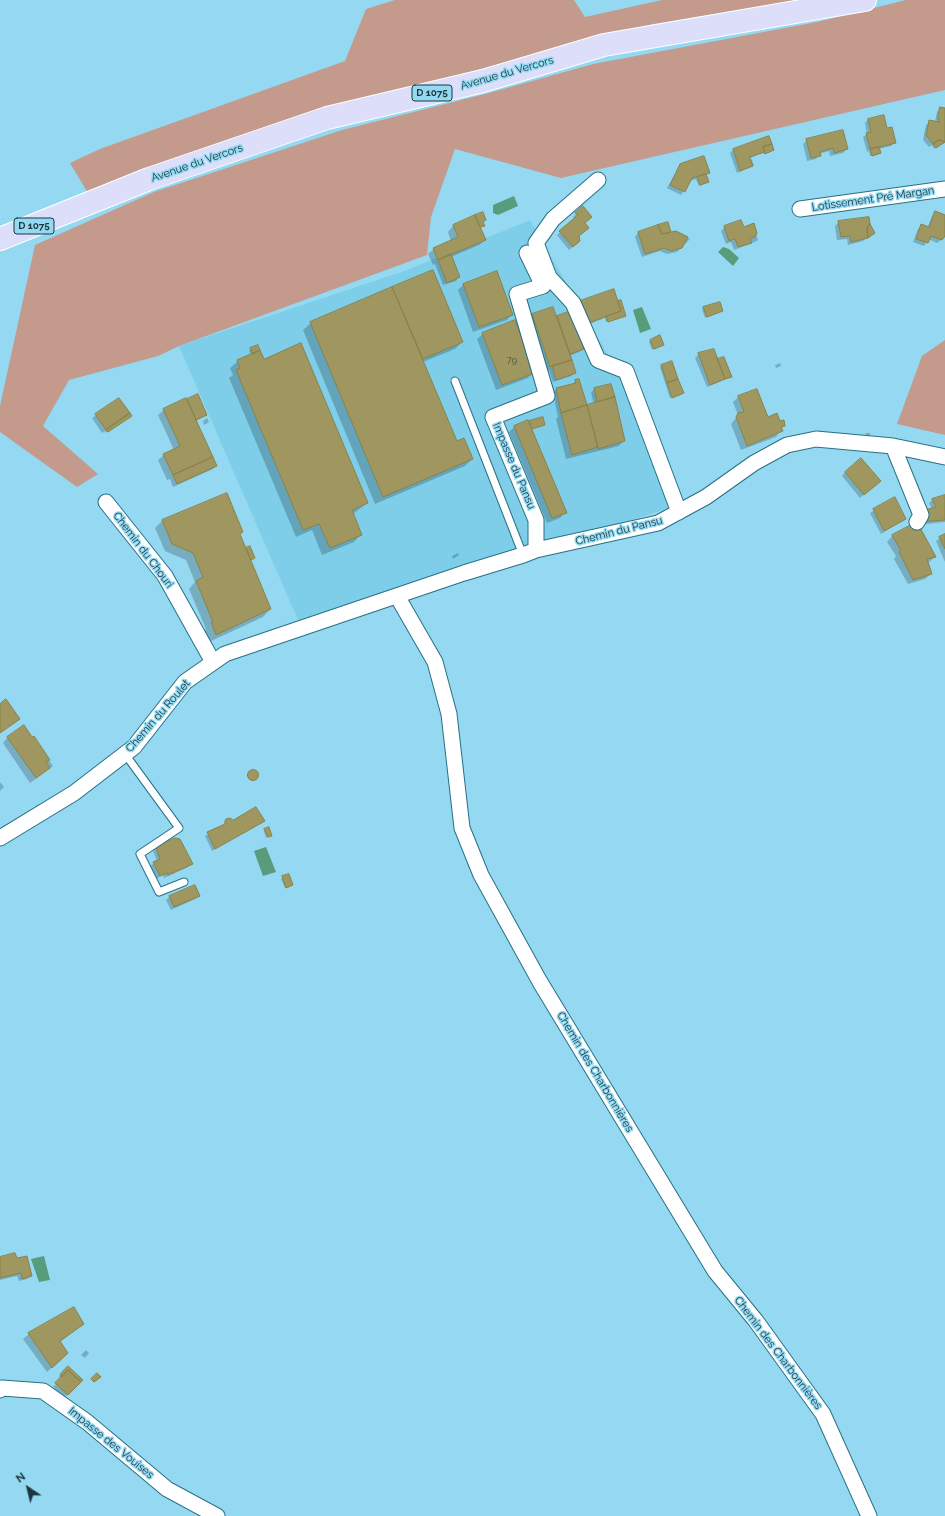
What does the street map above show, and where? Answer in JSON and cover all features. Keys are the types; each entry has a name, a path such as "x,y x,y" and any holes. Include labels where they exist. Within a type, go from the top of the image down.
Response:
{"main road":[{"name":"Avenue du Vercors","path":"0,239 149,179 327,118 483,81 604,45 805,6 865,0"}],"street":[{"path":"598,180 553,219 536,243 548,277 573,303 598,360 626,371 679,512"},
{"name":"Lotissement Pré Margan","path":"800,209 945,189"},
{"name":"Impasse du Pansu","path":"527,253 543,286 517,294 547,396 493,417 536,520 530,552"},
{"name":"Chemin du Pansu","path":"397,596 530,552 658,523 706,497 754,463 787,445 816,439 893,446 945,457"},
{"path":"893,446 920,515 917,522"},
{"name":"Chemin du Chouri","path":"106,502 165,576 213,662"},
{"name":"Chemin du Roulet","path":"0,838 74,794 134,747 184,682 225,654 397,596"},
{"name":"Chemin des Charbonnières","path":"397,596 435,662 449,714 462,828 481,874 540,982 715,1271 756,1321 823,1414 869,1516"},
{"name":"Impasse des Vouises","path":"0,1390 2,1388 43,1390 87,1422 167,1489 217,1516"}],"lane":[{"path":"455,381 530,552"},
{"path":"125,754 179,828 140,854 159,892 184,882"}],"shaded area":[{"path":"395,0 574,0 585,17 662,0 800,0 653,24 408,88 268,128 128,175 88,193 70,163 100,149 345,61 366,9"},
{"path":"906,0 945,0 945,90 561,178 455,149 431,217 427,255 179,346 158,356 69,380 43,426 98,474 77,487 0,432 0,406 35,245 154,192 342,130 489,93 593,64 817,22"},
{"path":"514,196 518,206 498,215 493,213 493,205"},
{"path":"530,220 620,376 672,507 301,627 179,346 407,270"},
{"path":"723,247 729,249 739,258 733,266 718,252"},
{"path":"642,307 651,329 640,333 633,310"},
{"path":"945,340 945,435 897,424 922,356"},
{"path":"266,847 276,872 263,876 254,851"},
{"path":"44,1256 50,1280 39,1282 31,1259"}],"building":[{"path":"940,107 945,108 945,142 939,140 933,144 926,136 929,120 939,122"},
{"path":"884,115 887,128 892,127 896,143 870,149 866,133 871,132 868,119"},
{"path":"843,130 848,149 834,153 833,148 820,152 821,156 811,158 806,139"},
{"path":"769,136 772,144 763,147 765,152 749,157 753,166 740,171 733,149"},
{"path":"939,140 945,142 936,148 933,144"},
{"path":"772,144 774,150 765,154 763,147"},
{"path":"879,147 881,153 872,156 870,149"},
{"path":"704,156 710,173 692,178 685,192 670,185 680,164"},
{"path":"706,174 709,182 700,185 697,177"},
{"path":"583,206 592,217 585,223 589,228 579,236 580,241 573,247 559,231 578,215 575,213"},
{"path":"935,211 945,215 945,236 942,240 931,236 928,243 916,239 921,224 929,227"},
{"path":"483,212 486,220 483,222 485,226 480,227 475,215"},
{"path":"475,215 486,240 438,260 433,248 458,237 453,225"},
{"path":"869,217 870,224 867,228 868,238 851,242 850,236 841,237 838,221"},
{"path":"741,220 744,227 754,223 757,233 755,237 750,239 752,243 738,247 735,239 729,241 724,226"},
{"path":"668,222 671,232 662,234 658,225"},
{"path":"870,224 875,233 868,238 867,228"},
{"path":"658,225 662,234 676,231 688,237 682,248 671,251 664,248 645,254 638,232"},
{"path":"451,254 460,277 447,283 438,260"},
{"path":"433,270 463,342 423,359 392,287"},
{"path":"497,271 513,315 479,327 463,284"},
{"path":"392,287 457,441 464,438 473,459 383,497 310,322"},
{"path":"614,289 621,311 588,323 580,301"},
{"path":"621,300 626,316 608,322 606,316 621,311 618,301"},
{"path":"720,302 723,311 707,317 703,307"},
{"path":"553,307 572,360 550,367 532,314"},
{"path":"571,311 584,349 570,354 557,316"},
{"path":"515,320 535,373 502,385 482,333"},
{"path":"660,335 664,345 654,349 650,340"},
{"path":"301,343 368,503 352,510 362,535 330,548 319,524 303,530 236,370 240,368 237,360 260,350 264,359"},
{"path":"258,345 260,350 253,354 250,348"},
{"path":"714,349 725,379 710,385 698,353"},
{"path":"724,357 732,377 725,379 717,359"},
{"path":"572,360 576,373 556,380 552,366"},
{"path":"672,361 678,379 667,383 661,365"},
{"path":"579,379 587,405 561,413 556,388 576,383 575,380"},
{"path":"678,379 684,393 672,398 667,383"},
{"path":"611,384 615,397 597,402 594,388"},
{"path":"757,389 768,417 777,413 780,421 784,420 785,426 781,427 783,431 747,446 736,417 738,413 744,412 738,396"},
{"path":"198,394 207,415 196,420 187,399"},
{"path":"615,397 625,441 598,449 587,405"},
{"path":"119,398 130,413 106,430 95,414"},
{"path":"186,398 213,457 173,475 163,454 180,446 163,409"},
{"path":"587,405 598,447 572,455 561,413"},
{"path":"130,413 132,416 108,432 106,430"},
{"path":"543,417 545,425 532,429 529,421"},
{"path":"528,420 567,513 552,518 514,426"},
{"path":"213,457 217,466 177,484 173,475"},
{"path":"861,458 881,481 864,495 845,472"},
{"path":"227,493 243,532 240,534 271,609 216,635 211,622 213,622 196,581 203,577 193,553 172,544 162,520"},
{"path":"945,495 945,520 917,522 925,510 936,507 932,499"},
{"path":"895,497 906,519 884,531 873,509"},
{"path":"917,522 936,557 927,559 932,574 913,580 899,552 901,551 892,535"},
{"path":"945,534 945,549 939,537"},
{"path":"250,546 255,558 251,560 246,548"},
{"path":"6,699 20,719 0,733 0,704"},
{"path":"24,725 32,737 34,736 50,760 46,762 50,768 36,778 7,737"},
{"path":"251,770 255,770 257,771 257,779 251,780 248,777 248,773"},
{"path":"256,807 265,821 215,849 207,832 225,824 226,819 230,818 233,820"},
{"path":"269,827 272,836 268,837 264,829"},
{"path":"175,838 180,839 193,864 168,875 167,873 160,876 153,862 160,859 156,847"},
{"path":"289,874 293,885 286,888 282,876"},
{"path":"195,885 200,896 174,907 169,896"},
{"path":"15,1253 17,1258 27,1256 32,1276 22,1279 21,1273 0,1278 0,1257"},
{"path":"74,1307 84,1324 60,1341 68,1353 52,1368 28,1333"},
{"path":"68,1366 83,1380 81,1382 68,1370 62,1377 60,1375"},
{"path":"68,1370 81,1382 68,1395 55,1383"},
{"path":"97,1373 101,1377 94,1382 91,1379"}]}
